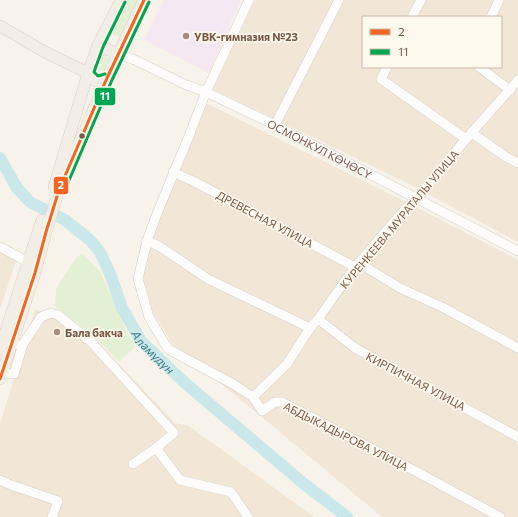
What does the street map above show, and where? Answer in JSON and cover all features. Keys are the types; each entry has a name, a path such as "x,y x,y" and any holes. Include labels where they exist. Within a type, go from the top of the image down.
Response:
{"main road":[{"path":"0,349 28,262 42,230 56,189 88,73 98,45 121,0"},
{"path":"56,189 144,0"},
{"path":"0,26 45,52 88,73 96,81 101,81 107,78"},
{"path":"98,45 118,54"},
{"path":"1,374 18,343 35,273 42,230"}],"street":[{"name":"АБДЫКАДЫРОВА УЛИЦА","path":"249,0 206,92 147,241 138,279 149,317 168,349 233,384 253,397 262,411 275,402 282,402 500,517"},
{"path":"275,125 339,0"},
{"path":"413,16 421,0"},
{"path":"491,16 499,0"},
{"name":"ОСМОНКУЛ КӨЧӨСҮ","path":"118,54 135,60 184,84 206,92 275,125 518,251"},
{"path":"387,68 381,80 469,136 518,163"},
{"path":"481,68 515,86"},
{"name":"КУРЕНКЕЕВА МУРАТАЛЫ УЛИЦА","path":"253,397 287,364 310,328 357,265 406,208 417,198 469,136 515,86"},
{"name":"ДРЕВЕСНАЯ УЛИЦА","path":"174,172 400,288 442,307 518,348"},
{"path":"147,241 159,246 208,279 310,328"},
{"path":"0,246 28,262"},
{"path":"18,343 41,317 51,313 58,315 91,342 174,433 133,464"},
{"name":"КИРПИЧНАЯ УЛИЦА","path":"318,319 356,348 518,436"},
{"path":"156,448 180,480 231,492 248,517"},
{"path":"0,480 11,486 58,501 52,517"}],"shaded area":[{"name":"УВК-гимназия №23","path":"164,0 241,0 209,73 144,40"},
{"path":"255,0 518,0 518,242 409,184 213,89"},
{"path":"206,103 402,200 518,260 518,517 382,517 173,345 153,312 143,277 152,238"},
{"path":"0,249 17,258 0,309"},
{"path":"35,310 61,313 100,344 175,423 189,426 315,517 0,517 0,424"}],"green space":[{"path":"128,0 138,0 120,37 112,34"},
{"path":"104,54 110,59 104,70 99,72 96,68 100,55"},
{"path":"82,253 101,273 123,324 135,347 119,362 100,342 55,306 56,289 76,258"}],"waterway":[{"name":"Аламүдүн","path":"0,158 17,188 30,202 65,220 90,240 100,252 111,276 122,308 141,341 185,383 303,483 347,517"}],"transit line":[{"name":"2","path":"0,379 35,273 59,190 107,78 144,0"},
{"name":"11","path":"105,74 98,76 94,72 103,47 125,2"},
{"name":"11","path":"64,192 112,80 149,2"}],"place":[{"name":"УВК-гимназия №23","path":"186,36"},
{"name":"Бала бакча","path":"57,332"}]}
